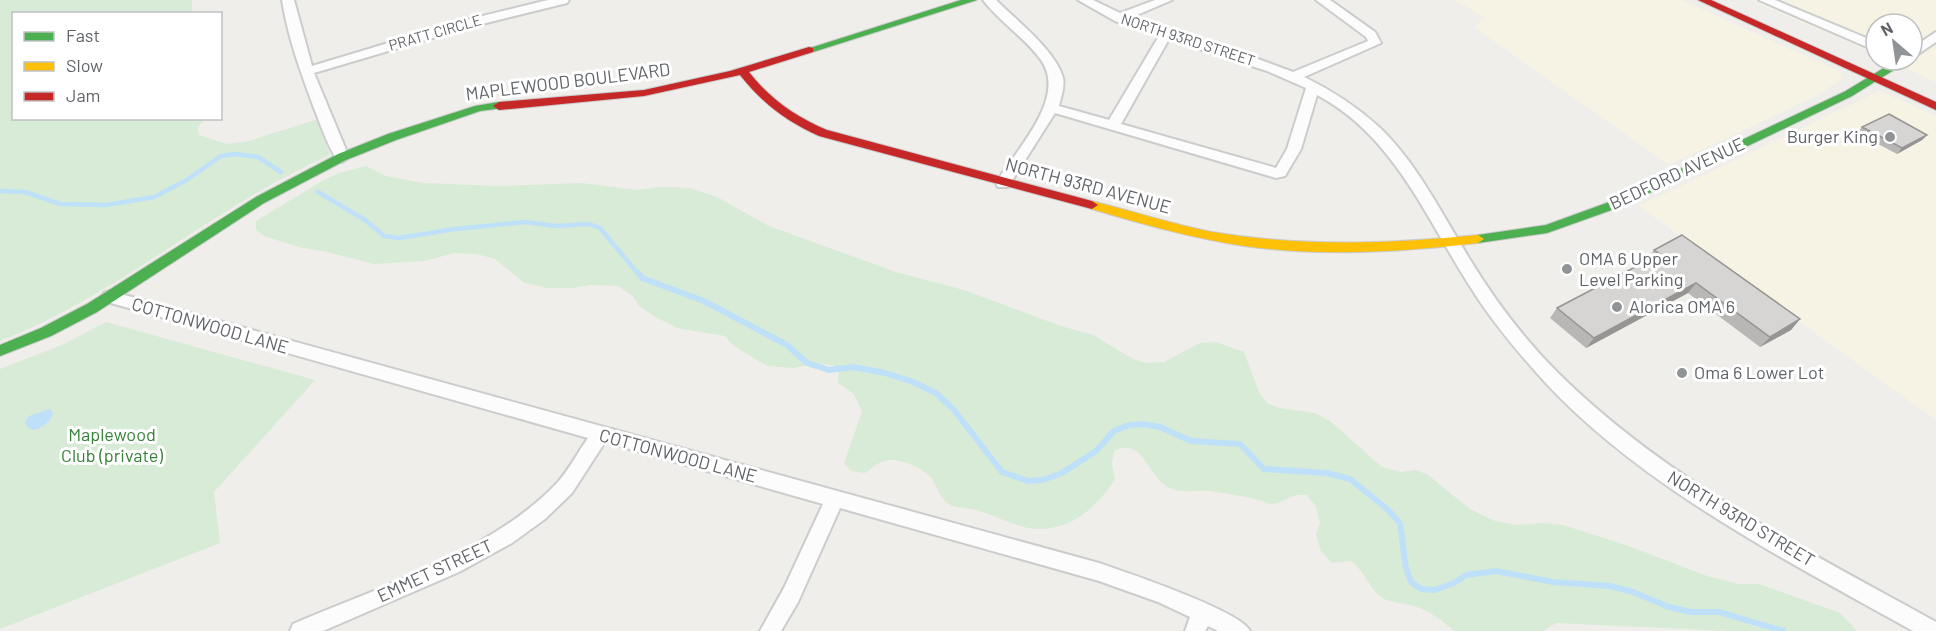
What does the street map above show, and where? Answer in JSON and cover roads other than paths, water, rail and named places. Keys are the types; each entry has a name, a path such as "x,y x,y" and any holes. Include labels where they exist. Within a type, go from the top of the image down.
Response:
{"street":[{"path":"288,0 292,23 308,71 342,157"},
{"name":"PRATT CIRCLE","path":"308,71 462,25 563,0"},
{"name":"MAPLEWOOD BOULEVARD","path":"0,351 54,328 110,297 260,200 342,157 429,123 479,108 644,93 695,83 972,0"},
{"path":"989,0 1051,65 1057,87 1052,108 1003,183"},
{"name":"NORTH 93RD STREET","path":"1084,0 1119,18 1254,60 1294,76 1364,120 1388,144 1412,177 1483,295 1524,347 1562,388 1626,444 1729,516 1933,631"},
{"path":"1119,18 1166,0"},
{"path":"1294,76 1372,45 1375,39 1322,0"},
{"path":"1703,0 1936,106"},
{"path":"1732,0 1864,58"},
{"path":"1765,0 1864,41"},
{"path":"1113,126 1166,34"},
{"name":"NORTH 93RD AVENUE","path":"744,70 768,104 804,126 842,139 1176,228 1243,242 1340,249 1452,243"},
{"name":"BEDFORD AVENUE","path":"1452,243 1532,232 1589,215 1888,72"},
{"path":"1895,72 1936,91"},
{"path":"1052,108 1280,173 1294,149 1313,86"},
{"name":"COTTONWOOD LANE","path":"110,297 1099,572 1163,594 1199,622 1240,631"},
{"name":"EMMET STREET","path":"300,631 452,566 505,537 538,513 565,487 600,435"},
{"path":"770,631 791,595 835,499"}],"water":[{"path":"50,409 53,413 45,425 36,430 28,427 25,422 29,416"}],"waterway":[{"path":"0,191 25,192 60,204 106,205 154,197 185,181 221,156 235,154 258,157 281,172"},
{"path":"318,192 365,220 384,236 399,238 455,229 525,222 556,226 589,224 600,228 639,275"},
{"path":"638,273 642,278 704,301 787,345 807,363 829,370 853,367 885,373 913,382 936,393 954,410 1002,472 1028,481 1043,480 1062,473 1096,451 1114,431 1129,425 1143,424 1160,427 1191,441 1240,444 1264,469 1327,473 1350,479 1386,508 1400,523 1406,569 1411,582 1421,589 1435,590 1454,583 1466,575 1496,571 1553,582 1610,586 1633,592 1669,607 1691,612 1719,612 1783,631"}],"place":[{"name":"Burger King","path":"1890,137"},
{"name":"OMA 6 Upper Level Parking","path":"1567,269"},
{"name":"Alorica OMA 6","path":"1617,307"},
{"name":"Oma 6 Lower Lot","path":"1682,373"}],"park label":[{"name":"Maplewood Club (private)","path":"112,445"}]}
